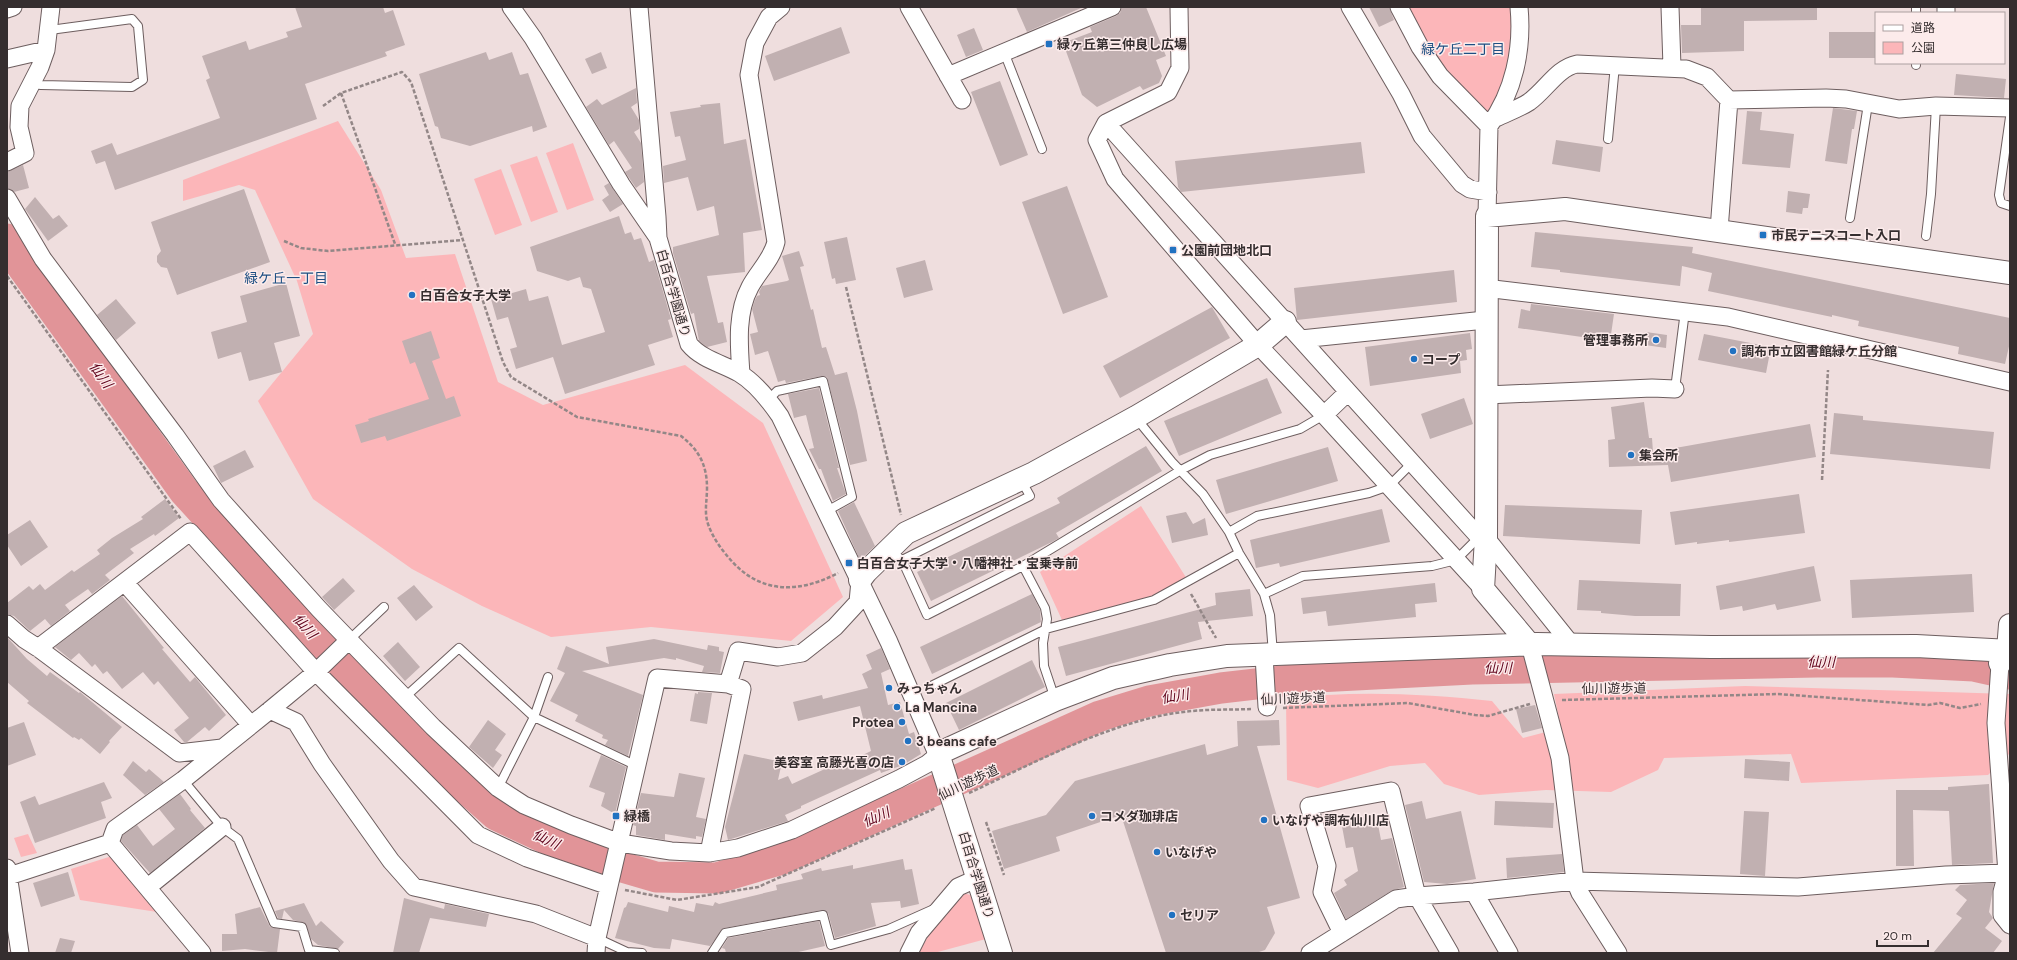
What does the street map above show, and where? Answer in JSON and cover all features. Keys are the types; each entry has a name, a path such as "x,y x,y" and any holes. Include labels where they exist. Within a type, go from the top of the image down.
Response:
{"street":[{"path":"7,9 13,7"},
{"path":"7,162 24,152 18,127 20,106 40,67 46,50 50,30 51,7"},
{"name":"白百合学園通り","path":"511,7 533,38 621,184 658,238 689,344 695,351 741,374 769,399 780,416 825,512 856,573 939,759 1001,953"},
{"path":"639,7 658,238"},
{"path":"741,374 742,307 749,288 760,268 769,259 776,242 749,75 755,43 769,17 781,7"},
{"path":"909,7 962,100"},
{"path":"948,76 1112,7"},
{"path":"1179,7 1180,68 1168,92 1106,123 1097,140 1115,179 1258,345 1483,589 1532,652 1560,758 1575,881 1580,893 1618,953"},
{"path":"1350,7 1401,94 1422,136 1462,184 1470,189 1488,192"},
{"path":"1399,7 1420,47 1440,76 1492,122"},
{"path":"1483,589 1482,538 1486,395 1485,320 1487,216 1492,122 1515,76 1519,41 1519,7"},
{"path":"1670,7 1672,67"},
{"path":"7,58 46,50"},
{"path":"1492,122 1529,102 1561,71 1569,66 1577,64 1672,67 1696,72 1707,77 1729,100 1826,98 1846,99 1899,109 1936,106 2010,108"},
{"path":"1718,230 1729,100"},
{"path":"1106,123 1284,322 1482,538 1571,644"},
{"path":"7,198 43,259 175,435 221,500 318,609 345,643 498,788 524,805 619,847 709,853 738,848 792,830 939,759 946,750 1055,700 1113,678 1170,665 1227,656 1267,660 1532,652 1571,644 1711,647 1916,646 2006,655"},
{"path":"1487,216 1565,209 1718,230 1923,262 2010,273"},
{"path":"1486,288 1685,311 1736,319 2010,382"},
{"path":"1301,339 1485,320"},
{"path":"728,684 738,651 778,657 802,653 830,632 858,602 856,573 866,572 895,555 906,533 1021,480 1136,418 1258,345 1284,322"},
{"path":"1486,395 1652,388 1675,389"},
{"path":"1324,415 1348,392"},
{"path":"38,648 190,532 478,834 527,858 609,886"},
{"path":"125,583 251,725"},
{"path":"7,624 24,639 179,753 223,748"},
{"path":"2010,625 2006,655 1996,699 2007,873 2002,892 2002,915 2010,925"},
{"path":"110,843 115,829 183,780 270,710 319,669 345,643"},
{"path":"1267,660 1267,708"},
{"path":"270,710 296,722 322,764 391,861 414,887 536,914 596,945 657,678 728,684 742,689 709,853"},
{"path":"1342,933 1322,892 1327,866 1309,806 1391,790 1417,896 1450,953"},
{"path":"148,887 222,827"},
{"path":"20,953 8,872 110,843"},
{"path":"110,843 148,887 194,946 202,953"},
{"path":"1310,953 1396,899 1417,896 1474,892 1575,881 1798,887 1946,875 2007,873"},
{"path":"909,953 919,933 958,887 978,878"},
{"path":"1474,892 1509,953"}],"lane":[{"path":"31,83 42,85 132,87 143,80 138,26 132,19 50,30"},
{"path":"1004,52 1042,149"},
{"path":"1608,139 1615,65"},
{"path":"1850,218 1868,104"},
{"path":"1926,236 1931,194 1936,106"},
{"path":"2010,117 1999,195 2001,203 2010,206"},
{"path":"1675,389 1685,311"},
{"path":"769,399 777,391 822,381 852,497 825,512"},
{"path":"1021,480 1030,496 895,555 927,615 1023,566 1181,470 1210,455 1300,429 1324,415"},
{"path":"1136,418 1203,494 1229,532 1239,553 1264,594 1270,615 1267,660"},
{"path":"1229,532 1257,516 1369,493 1389,486 1412,463"},
{"path":"1264,594 1303,576 1432,566 1456,560 1482,538"},
{"path":"931,686 1046,629 1154,600 1239,553"},
{"path":"1023,566 1046,608 1046,629 1043,643 1044,666 1055,700"},
{"path":"345,643 384,607"},
{"path":"404,698 459,648 534,717 637,766"},
{"path":"498,788 534,717 548,677"},
{"path":"183,780 222,827 238,838 274,923 302,927 309,950 335,953"},
{"path":"712,953 725,933 823,915 831,945 889,929 942,905"},
{"path":"596,945 627,952 642,953"}],"path":[{"path":"323,106 341,93 402,72 411,82 503,362 511,377 577,417 681,436 694,447 702,460 707,488 705,503 708,525 721,549 738,569 752,580 773,587 796,587 856,573"},
{"path":"341,93 395,244"},
{"path":"284,241 301,248 328,251 395,244 463,240"},
{"path":"7,276 40,326 190,532"},
{"path":"846,287 906,533"},
{"path":"1822,480 1828,370"},
{"path":"1184,583 1227,656"},
{"name":"仙川遊歩道","path":"609,886 676,900 758,887 1093,737 1150,719 1192,711 1408,703 1488,716 1544,698 1778,694 1928,706 1940,703 1960,708 1996,699"},
{"path":"986,822 1004,875"}],"green space":[{"path":"1399,7 1519,7 1520,22 1496,118 1478,113"},
{"path":"338,121 381,190 406,258 455,254 498,382 543,405 685,365 763,423 843,597 791,641 651,627 551,637 482,606 412,569 313,499 258,401 313,334 297,281 255,190 239,185 183,201 183,180"},
{"path":"573,143 594,200 567,210 546,153"},
{"path":"537,156 558,212 531,222 510,165"},
{"path":"501,169 522,225 495,235 474,179"},
{"path":"1141,506 1187,579 1166,593 1062,620 1040,572"},
{"path":"1745,686 2010,694 2010,753 1988,775 1801,783 1791,754 1664,758 1658,770 1611,792 1546,790 1479,795 1444,784 1425,763 1390,766 1318,788 1287,780 1286,699 1311,696 1389,694 1441,696 1492,701 1523,738 1561,728 1554,694"},
{"path":"28,834 37,853 21,857 14,838"},
{"path":"112,856 157,912 80,900 71,869"},
{"path":"963,893 974,896 986,939 934,953 919,953 932,929"}],"building":[{"path":"295,7 383,7 385,13 393,10 405,45 385,52 387,56 305,84 317,119 115,190 105,161 96,164 91,151 112,143 117,155 220,118 206,80 210,78 202,56 246,41 249,50 288,37 286,32 302,27"},
{"path":"1016,7 1086,7 1027,32"},
{"path":"1122,7 1146,7 1166,56 1156,60 1162,76 1159,83 1143,90 1140,86 1097,107 1082,95 1063,43 1092,32 1090,27 1116,16 1120,13"},
{"path":"1369,7 1389,7 1394,20 1379,27"},
{"path":"1701,7 1817,7 1817,20 1744,21 1744,51 1682,53 1681,25 1701,25"},
{"path":"841,27 850,53 774,81 765,56"},
{"path":"974,28 983,50 966,57 957,35"},
{"path":"1829,32 1875,32 1875,58 1829,58"},
{"path":"486,52 489,60 512,52 520,75 528,73 547,127 533,132 532,126 470,146 441,138 438,127 435,126 419,74"},
{"path":"601,52 607,68 592,74 585,59"},
{"path":"1956,74 2006,79 2004,98 1954,95"},
{"path":"1000,81 1028,155 1000,166 971,92"},
{"path":"636,88 637,103 631,107 639,120 639,129 634,132 641,143 644,182 636,188 625,172 632,168 614,141 609,145 586,107 597,99 602,105"},
{"path":"720,103 724,144 746,139 762,230 743,233 745,272 707,276 718,323 723,322 727,342 707,347 699,341 694,313 691,314 673,253 673,247 719,235 714,206 697,211 688,177 664,183 663,166 686,160 680,136 675,137 670,112 701,107 700,105"},
{"path":"1833,108 1857,111 1854,129 1852,129 1847,164 1825,161"},
{"path":"1747,111 1762,112 1760,130 1794,134 1790,168 1742,164"},
{"path":"1556,140 1603,147 1600,172 1552,164"},
{"path":"1361,142 1365,173 1181,192 1178,187 1175,161"},
{"path":"23,165 29,188 14,192 7,188 7,172"},
{"path":"609,183 623,204 610,212 602,200 609,195 604,186"},
{"path":"1067,186 1108,297 1063,314 1022,202"},
{"path":"244,189 270,262 177,295 167,268 161,267 157,262 157,256 161,251 151,222"},
{"path":"1788,191 1810,194 1808,208 1803,208 1802,214 1786,212"},
{"path":"35,197 53,219 59,215 68,226 48,241 25,209"},
{"path":"619,216 625,234 631,232 634,240 641,238 649,262 654,260 671,319 668,320 673,337 648,345 655,365 565,394 553,357 516,369 510,349 517,347 508,317 497,320 491,299 526,289 529,301 548,296 562,345 605,332 591,289 583,287 580,277 568,281 537,271 530,247"},
{"path":"1535,232 1693,247 1692,253 2010,318 2010,342 2005,364 1958,354 1959,347 1858,326 1859,321 1832,315 1832,317 1708,291 1712,273 1682,266 1680,286 1560,272 1560,270 1531,267"},
{"path":"847,237 856,280 836,284 835,278 832,279 824,242"},
{"path":"799,251 804,266 800,267 811,310 813,309 822,348 826,347 835,375 847,372 857,411 867,461 850,465 827,377 822,376 786,383 785,380 778,382 768,351 755,355 750,334 758,332 752,309 755,300 757,296 760,295 759,292 762,286 789,280 782,256"},
{"path":"925,260 933,290 904,298 896,268"},
{"path":"1454,270 1457,302 1297,320 1294,288"},
{"path":"286,283 300,336 274,343 282,372 249,381 241,352 218,359 211,332 247,322 240,296"},
{"path":"116,299 136,323 116,340 97,315"},
{"path":"1531,304 1614,314 1610,341 1518,328 1521,309 1530,311"},
{"path":"1212,307 1230,338 1120,398 1103,366"},
{"path":"431,331 440,358 432,361 446,399 454,396 461,416 387,441 385,436 361,443 355,425 369,421 368,419 429,399 415,362 410,364 402,341"},
{"name":"管理事務所","path":"1646,332 1667,335 1666,348 1645,345"},
{"path":"1470,333 1472,349 1466,350 1467,360 1460,361 1461,373 1370,386 1365,347"},
{"path":"1704,334 1771,347 1766,373 1698,360"},
{"path":"1267,378 1282,413 1179,456 1164,421"},
{"path":"819,388 839,468 837,468 846,494 833,501 821,469 819,469 809,449 814,448 806,415 794,418 788,394"},
{"path":"1464,398 1473,424 1430,439 1421,414"},
{"path":"1644,402 1649,438 1652,438 1653,452 1810,424 1816,457 1671,482 1668,465 1609,467 1608,440 1615,439 1611,407"},
{"path":"1834,413 1863,416 1863,420 1994,432 1990,469 1830,454"},
{"path":"1146,446 1162,471 1056,533 1059,538 1052,542 931,601 917,572 1060,503 1057,498"},
{"path":"1328,447 1338,481 1226,514 1216,480"},
{"path":"245,450 254,467 221,483 213,466"},
{"path":"1799,494 1805,533 1729,542 1729,540 1675,545 1670,512"},
{"path":"165,499 179,518 155,536 154,534 130,549 134,553 105,575 110,580 92,594 88,589 65,605 70,611 51,626 45,619 30,631 14,616 7,614 7,603 29,586 33,590 40,584 45,590 72,570 74,572 100,554 97,550 112,538 143,519 141,517"},
{"path":"854,502 875,546 860,560 838,511"},
{"path":"1505,505 1642,510 1640,544 1503,536"},
{"path":"1382,509 1390,542 1280,567 1279,563 1256,568 1250,540"},
{"path":"1186,512 1193,524 1205,518 1208,535 1172,543 1166,516"},
{"path":"30,520 48,547 21,566 7,545 7,535"},
{"path":"1814,566 1821,601 1777,610 1775,604 1743,611 1742,606 1720,610 1716,586"},
{"path":"1972,574 1974,612 1852,618 1850,580"},
{"path":"343,578 355,591 334,610 322,597"},
{"path":"1579,580 1681,584 1680,616 1635,616 1601,613 1601,611 1577,610"},
{"path":"1435,583 1437,602 1415,604 1416,617 1328,626 1326,611 1303,614 1301,598"},
{"path":"414,585 433,607 416,621 397,598"},
{"path":"1250,589 1253,616 1198,622 1202,639 1066,676 1058,647 1216,605 1215,593"},
{"path":"1032,594 1040,610 1041,622 932,674 920,647"},
{"path":"122,596 164,648 162,649 190,682 195,677 226,715 209,731 205,727 187,742 184,742 174,730 189,718 158,681 154,685 143,672 122,689 107,671 103,674 95,664 92,667 79,653 71,660 55,647"},
{"path":"7,637 27,659 47,676 50,672 79,693 80,692 122,727 109,741 110,742 100,754 81,738 79,740 74,737 73,738 27,703 29,701 7,682"},
{"path":"654,639 707,650 708,645 719,647 719,651 724,652 720,673 702,672 704,666 676,658 676,660 664,658 582,671 643,695 628,756 605,745 608,740 602,738 603,735 575,721 578,715 550,701 565,673 557,669 566,646 609,664 606,647"},
{"path":"398,642 420,667 405,681 383,656"},
{"path":"881,648 890,669 881,673 888,705 900,702 909,734 914,732 921,754 903,765 881,773 880,770 801,806 801,808 785,815 788,821 728,840 725,827 744,754 782,762 778,780 788,776 792,784 838,763 840,766 871,751 860,706 798,721 793,702 822,695 823,699 868,688 862,674 872,669 866,655"},
{"path":"1032,660 1045,687 959,730 946,703"},
{"path":"698,692 712,693 707,724 690,721 695,693 698,694"},
{"path":"1535,705 1542,728 1522,733 1516,709"},
{"path":"488,720 506,734 495,750 502,755 493,768 469,747"},
{"path":"1279,720 1280,745 1257,746 1300,898 1267,907 1275,933 1265,950 1256,953 1166,953 1121,815 1056,837 1060,851 1004,869 992,831 1046,815 1075,781 1205,744 1207,755 1238,746 1237,721"},
{"path":"24,722 36,755 7,766 7,728"},
{"path":"601,755 626,767 615,814 601,806 605,793 589,787"},
{"path":"1745,759 1790,762 1789,781 1744,778"},
{"path":"133,761 146,772 149,769 164,782 145,795 123,775"},
{"path":"679,773 705,778 696,817 706,819 702,837 696,836 696,839 665,834 665,840 636,835 636,826 633,825 641,793 674,797"},
{"path":"104,782 112,798 101,802 106,818 35,843 20,802 35,796 39,805"},
{"path":"1989,784 1993,863 1952,865 1949,811 1913,810 1914,866 1896,866 1896,790 1948,790 1948,787"},
{"path":"180,794 191,809 190,810 205,828 150,873 121,841 123,835 137,825 153,846 175,829 159,809"},
{"path":"1422,801 1426,819 1461,811 1476,879 1447,884 1424,882 1405,805"},
{"path":"1495,801 1554,803 1553,828 1494,825"},
{"path":"1744,811 1769,812 1765,876 1740,874"},
{"path":"1376,814 1381,840 1392,838 1404,887 1391,891 1346,919 1334,893 1347,885 1344,880 1358,871 1353,847 1346,848 1341,821"},
{"path":"1562,854 1564,872 1507,878 1506,858"},
{"path":"903,859 905,870 912,869 919,904 901,908 900,901 871,903 876,926 835,938 828,913 822,910 724,928 710,946 672,939 670,949 654,948 615,938 624,908 628,902 668,912 669,906 694,912 696,903 713,906 715,902 719,904 777,890 776,885 803,879 801,874 821,868 822,871 853,865 853,869"},
{"path":"68,872 75,896 41,907 33,883"},
{"path":"1994,883 1989,912 1993,918 1985,928 2002,941 1993,953 1933,953 1962,918 1956,914 1967,900 1955,890 1960,885"},
{"path":"404,898 444,909 445,904 489,914 486,927 430,918 419,953 393,953"},
{"path":"304,903 316,926 321,921 344,942 338,949 318,945 311,939 305,923 293,920 284,910 282,919 278,918 275,911"},
{"path":"260,907 270,927 280,929 277,953 245,949 222,951 222,934 237,934 235,914"},
{"path":"819,921 825,946 794,953 726,953 725,949 722,948 728,938"},
{"path":"60,938 75,941 71,953 55,953"}],"waterway":[{"name":"仙川","path":"7,239 21,265 184,491 288,605 316,640 442,767 496,815 581,855 656,877 717,878 782,859 1100,716 1149,701 1221,688 1317,677 1472,669 1817,662 1893,662 1974,666 2010,674"}],"place":[{"name":"緑ヶ丘第三仲良し広場","path":"1049,44"},
{"name":"市民テニスコート入口","path":"1763,235"},
{"name":"公園前団地北口","path":"1173,250"},
{"name":"白百合女子大学","path":"412,295"},
{"name":"管理事務所","path":"1656,340"},
{"name":"調布市立図書館緑ケ丘分館","path":"1733,351"},
{"name":"コープ","path":"1414,359"},
{"name":"集会所","path":"1631,455"},
{"name":"白百合女子大学・八幡神社・宝乗寺前","path":"849,563"},
{"name":"みっちゃん","path":"889,688"},
{"name":"La Mancina","path":"897,707"},
{"name":"Protea","path":"902,722"},
{"name":"3 beans cafe","path":"908,741"},
{"name":"美容室 高藤光喜の店","path":"902,762"},
{"name":"緑橋","path":"616,816"},
{"name":"コメダ珈琲店","path":"1092,816"},
{"name":"いなげや調布仙川店","path":"1264,820"},
{"name":"いなげや","path":"1157,852"},
{"name":"セリア","path":"1172,915"}],"district":[{"name":"緑ケ丘二丁目","path":"1463,49"},
{"name":"緑ケ丘一丁目","path":"286,278"}]}
